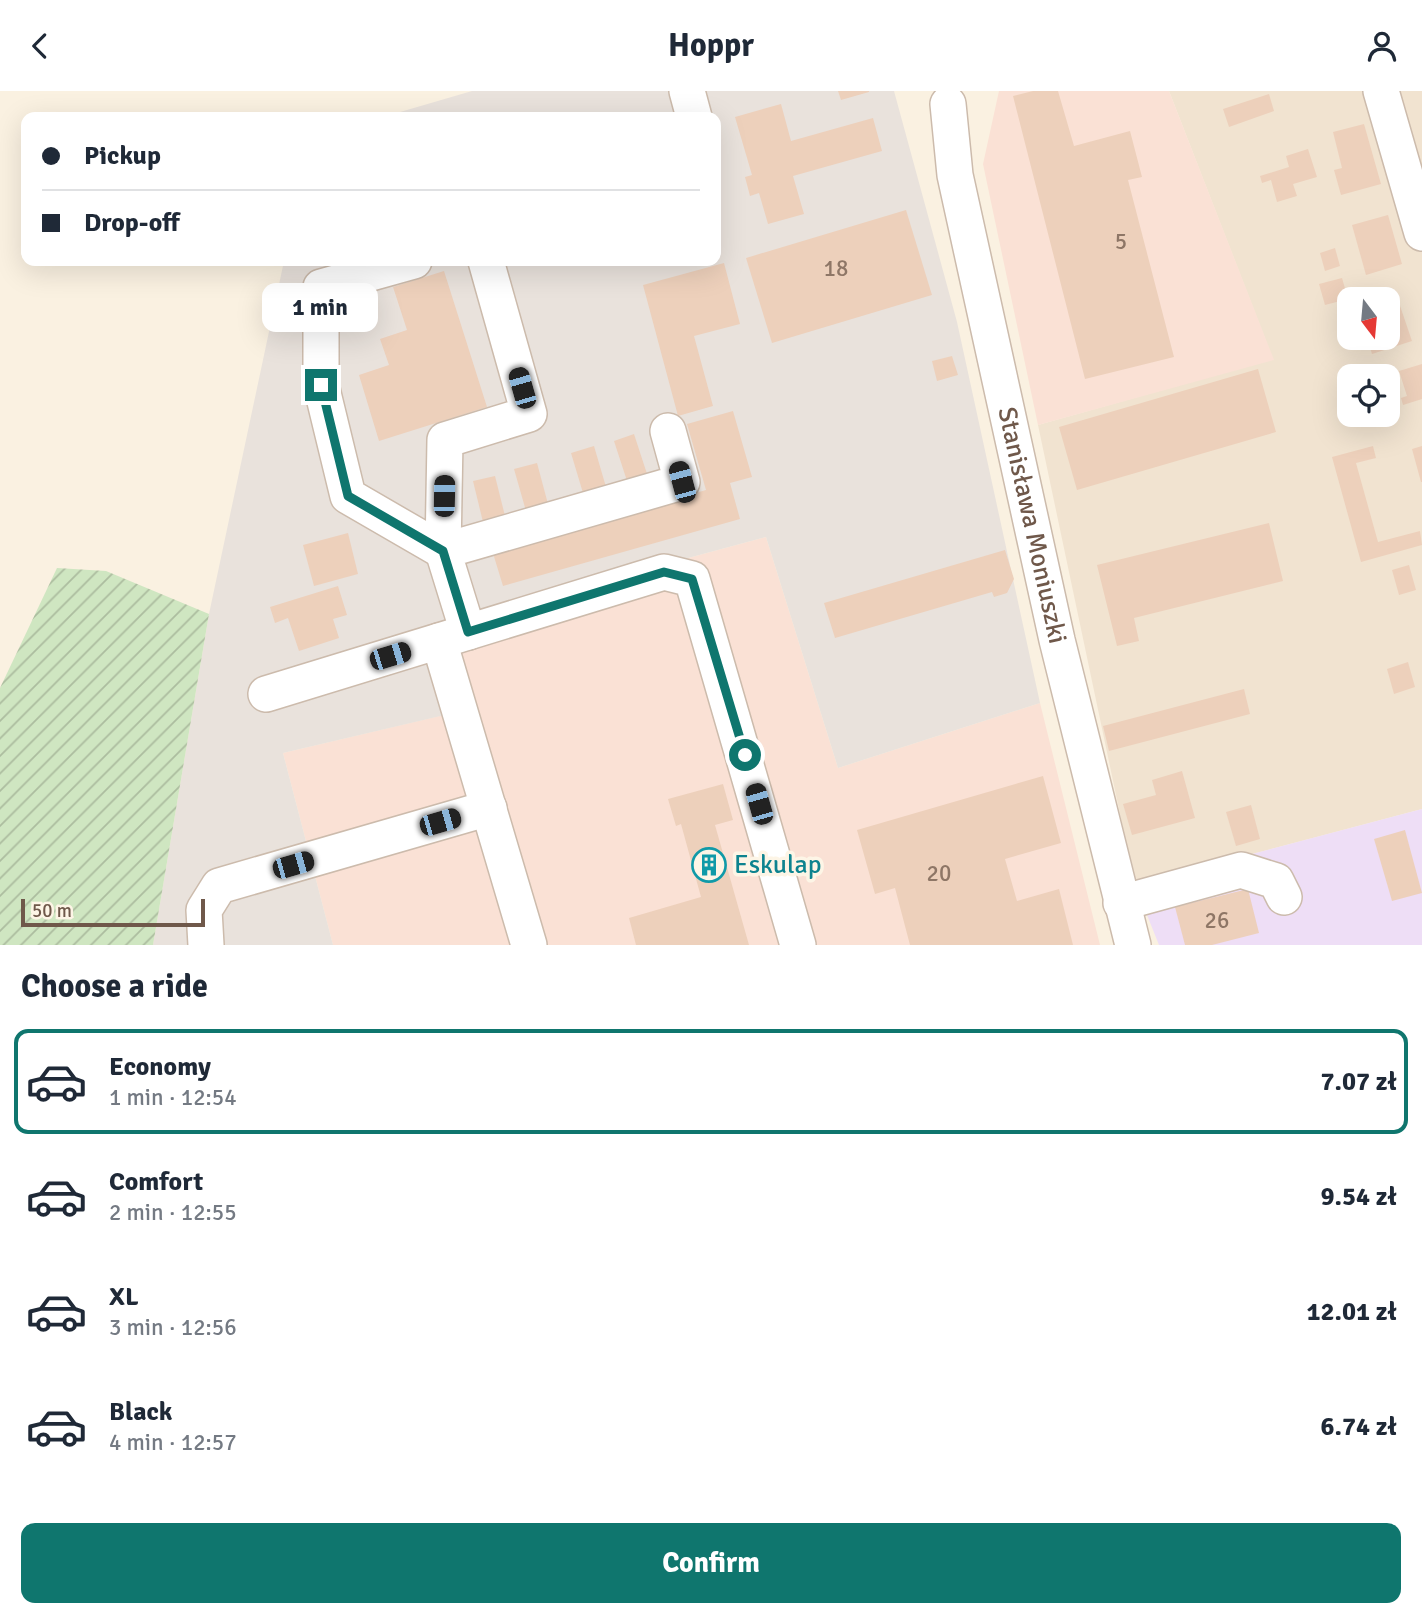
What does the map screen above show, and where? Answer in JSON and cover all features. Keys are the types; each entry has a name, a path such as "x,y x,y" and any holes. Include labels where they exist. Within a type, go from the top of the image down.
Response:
{"street":[{"path":"687,91 693,112"},
{"path":"1381,91 1422,233"},
{"name":"Stanisława Moniuszki","path":"945,95 955,175 1057,640 1133,945"},
{"path":"396,266 321,287 321,385 348,496 443,551 682,482 668,431"},
{"path":"487,266 529,414 445,440 443,551 454,636 489,808 529,945"},
{"path":"266,694 664,572 692,579 798,945"},
{"path":"206,945 204,910 219,886 489,808"},
{"path":"1121,903 1241,870 1265,875 1276,881 1283,897"}],"shaded area":[{"path":"472,91 894,91 957,322 1040,703 838,768 766,537 426,629 449,714 283,753 333,945 153,945 209,614 283,266 721,266 721,112 400,112"},
{"path":"999,91 1169,91 1274,360 1038,425 983,164"},
{"path":"1169,91 1422,91 1422,809 1135,885 1038,425 1273,359"},
{"path":"766,537 838,768 1040,703 1100,945 333,945 283,753 448,714 426,629"},
{"path":"1422,809 1422,945 1159,945 1135,885"}],"green space":[{"path":"57,568 106,571 209,614 153,945 0,945 0,688"}],"building":[{"path":"838,91 869,91 869,92 841,100"},
{"path":"1033,91 1058,91 1074,146 1130,131 1142,177 1128,180 1174,357 1085,379 1013,96"},
{"path":"1269,94 1274,111 1229,127 1223,109"},
{"path":"781,104 791,141 873,118 882,151 793,176 804,214 768,224 759,193 750,196 745,177 752,175 735,117"},
{"path":"1364,124 1381,184 1341,195 1334,170 1342,168 1333,132"},
{"path":"1308,149 1317,177 1293,184 1297,196 1277,202 1271,180 1262,183 1260,176 1289,167 1286,156"},
{"path":"906,210 932,295 772,343 746,258"},
{"path":"1388,215 1402,264 1366,275 1352,225"},
{"path":"1335,248 1340,266 1325,271 1320,253"},
{"path":"724,263 740,324 694,336 713,406 678,416 643,285 721,266"},
{"path":"444,271 487,407 379,441 359,375 389,365 380,339 407,330 393,287"},
{"path":"1342,278 1345,287 1337,287 1337,302 1325,305 1319,284"},
{"path":"1400,306 1412,341 1400,345"},
{"path":"952,356 958,375 937,381 932,361"},
{"path":"1422,364 1422,399 1403,405 1401,398 1407,396 1400,371"},
{"path":"1258,369 1276,432 1077,490 1059,427"},
{"path":"733,411 752,477 730,483 740,519 503,586 492,550 706,490 687,424"},
{"path":"634,434 648,477 628,484 614,441"},
{"path":"594,446 606,487 583,493 571,453"},
{"path":"1373,446 1376,458 1356,463 1378,542 1420,531 1422,545 1361,562 1332,457"},
{"path":"1422,446 1422,482 1421,482 1412,449"},
{"path":"537,463 548,504 526,511 514,469"},
{"path":"495,476 505,516 483,522 473,481"},
{"path":"1269,523 1283,581 1134,618 1139,641 1117,646 1097,565"},
{"path":"348,533 358,574 314,586 303,545"},
{"path":"1005,550 1014,579 1007,593 994,597 992,592 835,638 824,603"},
{"path":"1409,565 1416,590 1399,595 1392,570"},
{"path":"338,586 347,615 333,619 339,638 299,651 288,618 275,623 270,607"},
{"path":"1408,662 1415,687 1394,694 1387,669"},
{"path":"1244,689 1250,714 1109,751 1103,726"},
{"path":"1182,771 1195,818 1132,835 1123,804 1156,795 1152,780"},
{"path":"1043,776 1061,843 1005,859 1017,901 1059,889 1073,945 910,945 895,888 875,894 857,830"},
{"path":"723,784 733,820 715,825 749,945 636,945 629,918 701,897 681,824 676,826 668,799"},
{"path":"1251,805 1260,839 1236,846 1226,812"},
{"path":"1405,830 1422,893 1392,901 1374,839"},
{"path":"1248,889 1259,933 1212,945 1185,945 1175,907"}],"place":[{"name":"Eskulap","path":"709,865"}],"route":[{"path":"321,385 348,496 443,551 468,632 664,572 692,579 745,755"}]}
